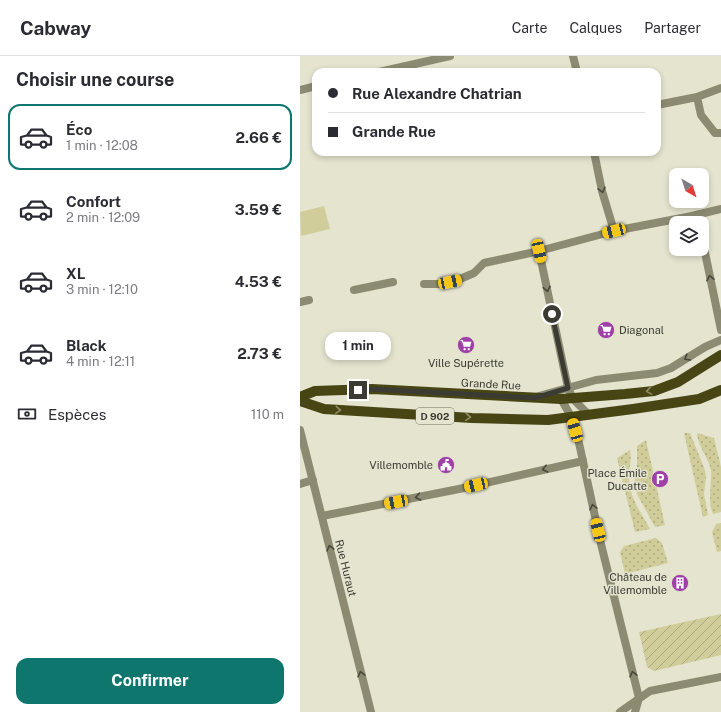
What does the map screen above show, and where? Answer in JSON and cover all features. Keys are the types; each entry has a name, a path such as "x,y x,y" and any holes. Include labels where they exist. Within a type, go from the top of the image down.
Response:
{"main road":[{"name":"Grande Rue","path":"300,397 315,391 372,389 561,399 654,391 678,382 721,355"},
{"name":"D 902","path":"300,401 324,409 534,420 572,418 699,398 721,390"}],"street":[{"path":"397,68 450,56"},
{"path":"573,56 576,68"},
{"path":"300,90 312,87"},
{"path":"661,104 697,97 721,88"},
{"path":"697,97 701,115 715,133 721,133"},
{"path":"595,156 602,191 614,231"},
{"path":"705,216 721,209"},
{"path":"539,251 614,231 669,223"},
{"path":"424,284 440,284 460,279 474,273 484,263 669,225"},
{"path":"539,251 568,388 572,399 589,415"},
{"path":"706,256 721,330"},
{"path":"354,290 394,282"},
{"path":"300,302 309,300"},
{"path":"535,398 596,380 657,373 666,370 705,347 721,340"},
{"path":"561,399 572,418 583,461 639,698 635,712"},
{"name":"Rue Huraut","path":"300,430 371,712"},
{"path":"322,516 459,489 583,461"},
{"path":"300,484 313,480"},
{"path":"620,712 650,691 721,678"}],"shaded area":[{"path":"324,206 330,229 301,236 300,212"},
{"path":"684,433 690,433 705,470 706,477 704,494 708,515 703,517"},
{"path":"697,433 714,438 721,467 721,512 713,514 710,503 711,471 699,443"},
{"path":"646,440 665,525 655,527 637,494 634,474 637,472 637,446"},
{"path":"630,450 631,457 629,483 636,504 650,529 635,532 617,458"},
{"path":"721,523 721,551 717,552 712,532 716,524"},
{"path":"656,538 662,543 668,563 625,574 620,552 624,546"},
{"path":"721,614 721,655 654,671 647,667 639,632"}],"place":[{"name":"Diagonal","path":"606,330"},
{"name":"Ville Supérette","path":"466,345"},
{"name":"Villemomble","path":"446,465"},
{"name":"Place Émile Ducatte","path":"660,479"},
{"name":"Château de Villemomble","path":"680,583"}],"route":[{"path":"358,390 372,389 535,398 568,388 552,314"}]}
